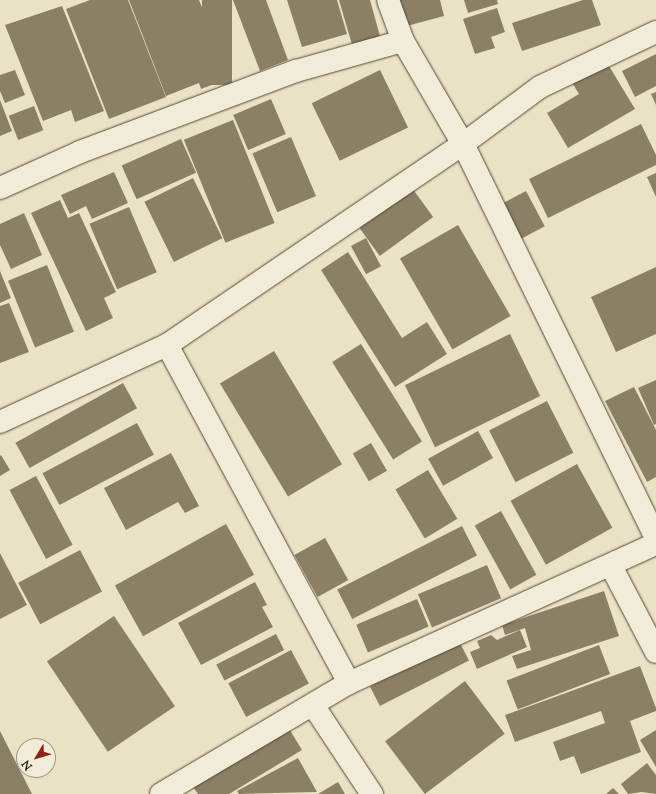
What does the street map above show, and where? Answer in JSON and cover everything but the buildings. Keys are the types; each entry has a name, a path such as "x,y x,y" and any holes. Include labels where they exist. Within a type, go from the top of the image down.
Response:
{"street":[{"path":"388,0 403,41 463,144 656,538"},
{"path":"0,422 167,345 463,144 540,86 656,32"},
{"path":"0,188 80,152 296,71 403,41"},
{"path":"167,345 348,683"},
{"path":"161,794 348,683 611,566 656,544"},
{"path":"611,566 656,652"},
{"path":"313,705 372,794"}]}
